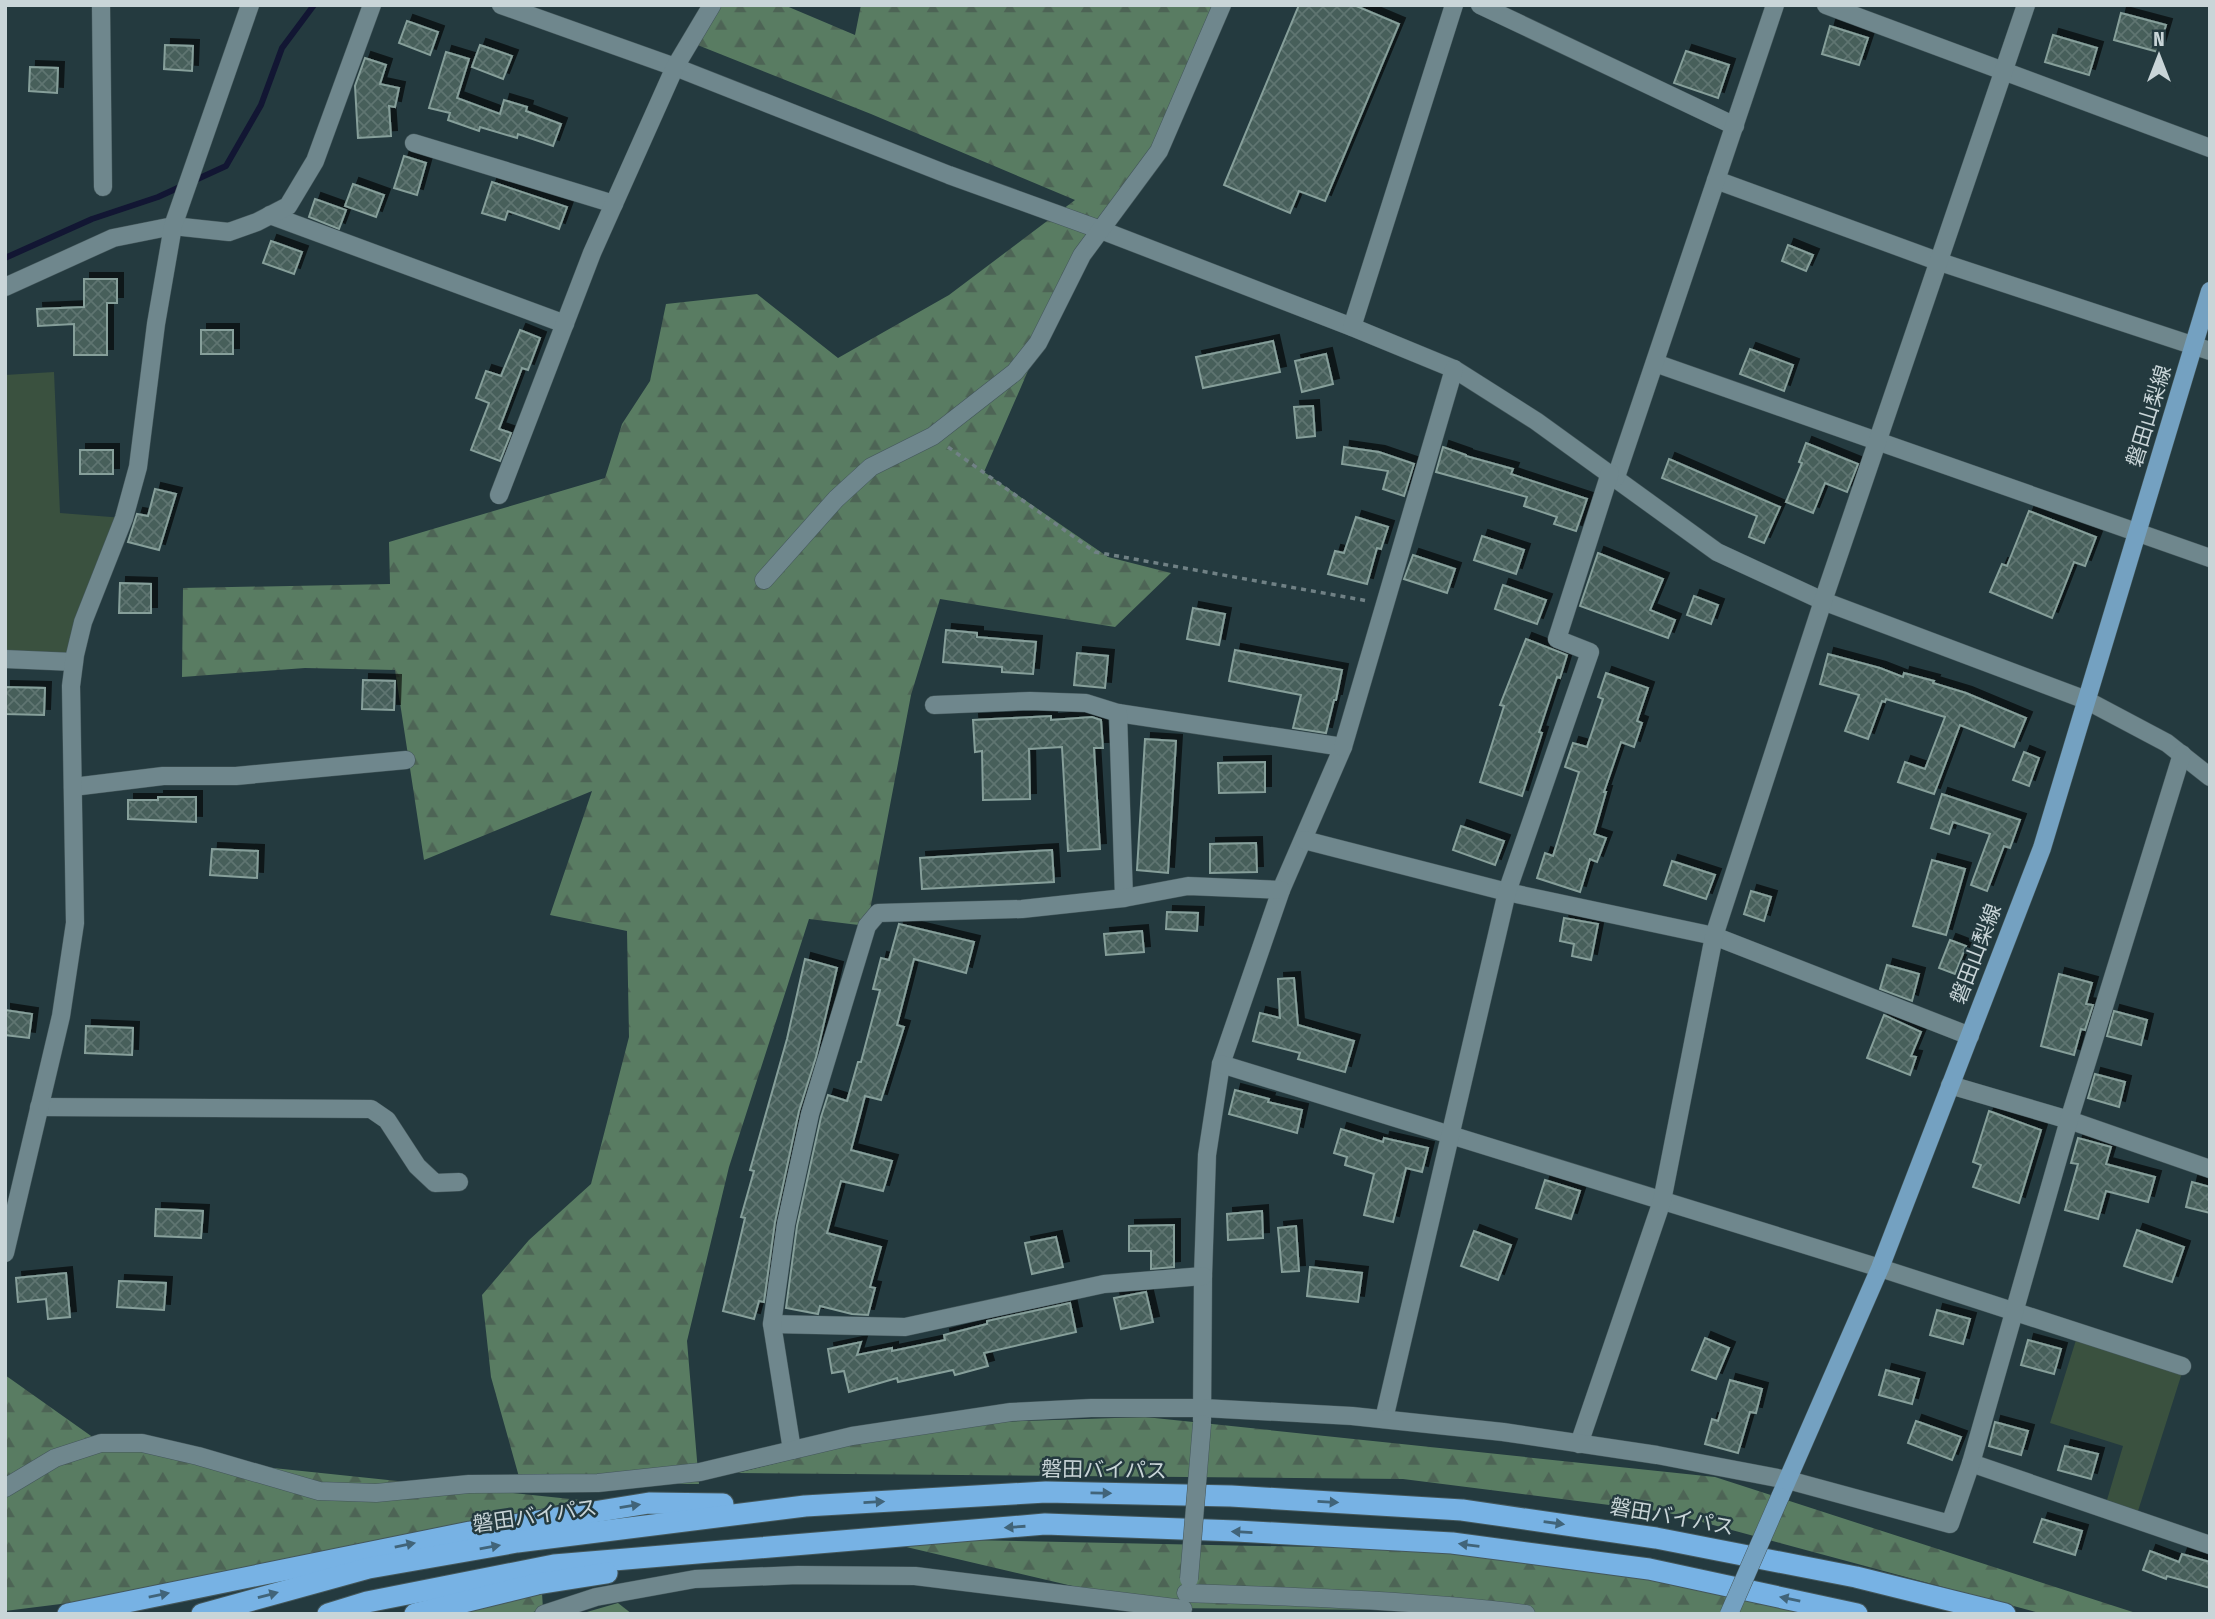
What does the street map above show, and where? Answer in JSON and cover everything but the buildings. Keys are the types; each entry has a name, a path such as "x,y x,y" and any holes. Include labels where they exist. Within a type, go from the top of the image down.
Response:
{"highway":[{"name":"磐田バイパス","path":"202,1614 369,1568 531,1541 805,1506 1046,1492 1231,1496 1462,1510 1656,1538 1856,1577 2005,1614"},
{"path":"68,1614 470,1532 649,1503 805,1506"},
{"path":"328,1614 367,1602 554,1565 1045,1524 1452,1543 1649,1569 1857,1614"},
{"path":"415,1614 537,1584 803,1543"}],"main road":[{"name":"磐田山梨線","path":"1730,1614 1880,1268 2042,848 2137,534 2202,348 2210,291"}],"street":[{"path":"102,5 103,187"},
{"path":"5,1253 61,1016 75,923 71,686 74,662 83,622 124,518 138,467 156,324 173,226 250,5"},
{"path":"5,287 113,238 173,226 229,232 257,222 288,206 315,161 372,5"},
{"path":"501,5 675,67 949,175 1101,230 1352,327 1454,369 1536,421 1717,552 1823,601 2086,700 2168,743 2210,776"},
{"path":"499,495 614,204 675,67 712,5"},
{"path":"764,580 836,499 871,467 933,436 1015,372 1038,343 1082,255 1159,151 1222,5"},
{"path":"1352,327 1454,5"},
{"path":"1480,5 1735,126"},
{"path":"1384,1419 1507,892 1590,652 1557,639 1613,475 1655,363 1775,5"},
{"path":"1826,5 2210,148"},
{"path":"1579,1444 1662,1201 1714,936 1823,601 2026,5"},
{"path":"414,143 614,204"},
{"path":"1716,180 1940,262 2202,348"},
{"path":"270,215 565,324"},
{"path":"1655,363 2210,558"},
{"path":"1185,1599 1203,1416 1203,1276 1207,1155 1220,1064 1281,890 1343,747 1454,369"},
{"path":"5,659 74,662"},
{"path":"934,705 1030,701 1086,703 1118,713 1343,747"},
{"path":"1118,713 1124,898"},
{"path":"5,1488 55,1458 101,1443 142,1443 198,1456 319,1491 376,1493 469,1484 598,1483 700,1472 852,1436 1011,1412 1091,1408 1203,1416 1384,1419 1503,1432 1657,1455 1784,1489 1950,1524 1971,1462 2069,1120 2182,754"},
{"path":"73,787 163,776 236,776 406,760"},
{"path":"1304,840 1507,892 1714,936 1970,1036"},
{"path":"792,1450 772,1324 786,1224 810,1114 867,926 878,914 1022,909 1124,898 1188,886 1281,890"},
{"path":"1220,1064 1880,1268 2182,1366"},
{"path":"1950,1085 2069,1120 2210,1169"},
{"path":"39,1107 371,1109 387,1120 417,1166 435,1183 459,1182"},
{"path":"772,1324 905,1327 1104,1284 1203,1276"},
{"path":"1971,1462 2210,1545"},
{"path":"544,1614 596,1597 695,1579 798,1575 915,1576 1185,1599 1318,1598 1481,1608 1526,1614"}],"path":[{"path":"933,436 1095,552 1384,604"}],"green space":[{"path":"712,5 784,5 855,35 861,5 1215,5 1172,121 1051,318 984,472 1108,557 1171,573 1115,627 940,599 911,695 867,926 809,919 729,1167 687,1341 699,1484 521,1484 491,1377 482,1295 529,1240 591,1184 629,1037 627,931 550,915 592,791 424,860 395,670 305,668 182,677 183,588 390,584 389,542 605,478 622,424 650,381 666,304 757,294 838,358 949,295 1075,200 871,114 690,42"},
{"path":"54,372 60,513 124,518 74,662 5,659 5,375"},
{"path":"2076,1340 2182,1373 2138,1511 2107,1500 2123,1446 2050,1423"},
{"path":"5,1375 101,1443 224,1463 580,1500 204,1586 5,1611"},
{"path":"1145,1417 1715,1477 2139,1614 2043,1614 1665,1512 1403,1479 737,1473 935,1424"},
{"path":"868,1538 1513,1551 1837,1614 1524,1614 1502,1611 1166,1608"},
{"path":"542,1593 543,1609 527,1614 448,1614"},
{"path":"618,1603 632,1614 580,1614"}],"waterway":[{"path":"191,182 226,166 261,105 282,48 314,5"},
{"path":"5,258 92,219 182,186"}]}
